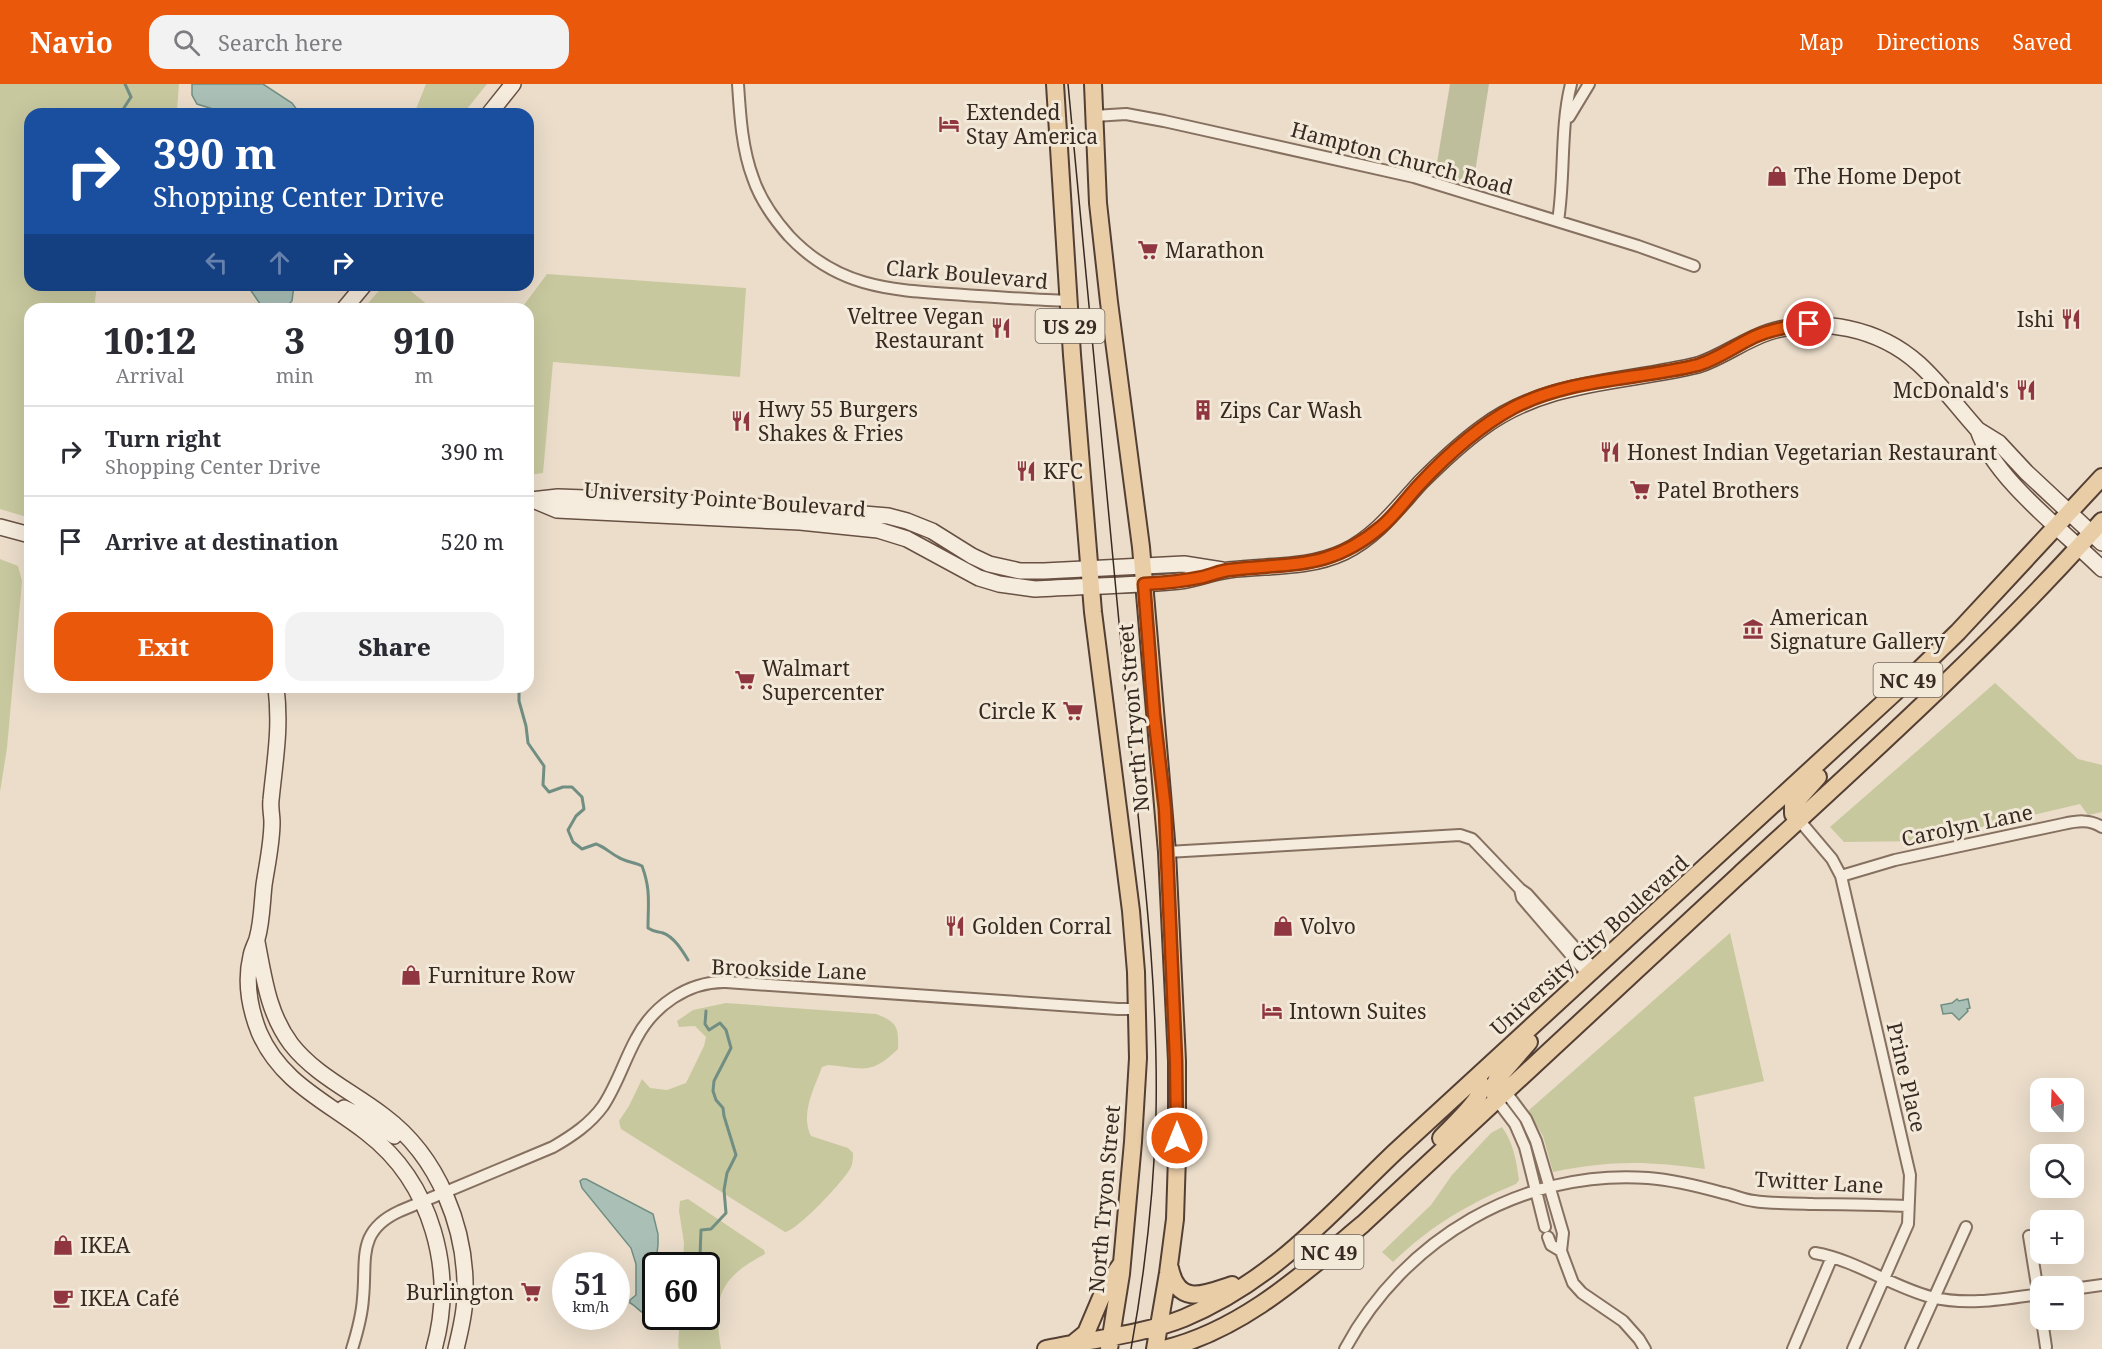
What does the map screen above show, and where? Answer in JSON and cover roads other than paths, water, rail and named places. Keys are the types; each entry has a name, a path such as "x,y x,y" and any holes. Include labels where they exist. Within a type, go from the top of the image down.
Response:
{"main road":[{"name":"North Tryon Street","path":"1055,84 1076,405 1093,612 1131,911 1137,1009 1138,1058 1135,1115 1123,1256 1111,1342"},
{"name":"North Tryon Street","path":"1093,84 1098,202 1143,566 1167,852 1176,1061 1177,1156 1175,1219 1170,1264 1155,1349"},
{"name":"University City Boulevard","path":"1046,1349 1073,1343 1111,1342 1184,1318 1264,1273 1315,1232 1388,1159 1847,738 1958,632 2102,477"},
{"name":"NC 49","path":"1164,1349 1185,1345 1243,1315 1294,1281 1363,1224 1799,820 1980,648 2079,546 2098,532"},
{"path":"1799,820 1792,810 1793,805 1811,786 1847,738"},
{"path":"1500,1095 1493,1088 1497,1079 1564,998"},
{"path":"1413,1178 1426,1153 1469,1108 1479,1094 1481,1087 1477,1077"},
{"path":"1073,1343 1086,1333 1106,1286 1123,1256"},
{"path":"1170,1264 1171,1274 1176,1284 1183,1292 1191,1295 1234,1285 1264,1273"}],"street":[{"path":"494,108 513,84"},
{"path":"506,108 525,84"},
{"name":"Clark Boulevard","path":"738,84 745,146 757,189 773,217 787,234 801,248 827,267 854,280 890,289 1069,301"},
{"path":"1558,221 1571,84"},
{"path":"1567,119 1589,84"},
{"name":"Hampton Church Road","path":"1094,116 1126,114 1150,118 1346,160 1414,177 1694,266"},
{"path":"337,303 346,291"},
{"path":"349,303 359,291"},
{"path":"1226,570 1314,562 1334,556 1354,546 1391,517 1434,469 1476,432 1504,413 1526,402 1569,388 1698,365 1760,334 1780,328 1819,324 1862,332 1913,358 1977,430 1991,458 2012,482 2102,569"},
{"path":"1977,430 1999,443 2070,513 2098,532"},
{"name":"University Pointe Boulevard","path":"534,500 558,497 614,499 888,516 932,531 972,556 998,567 1034,572 1197,565 1226,570"},
{"name":"University Pointe Boulevard","path":"534,501 557,510 800,522 878,530 898,535 970,573 999,584 1035,589 1144,584 1192,579 1226,570"},
{"path":"0,527 24,533"},
{"path":"276,693 279,730 271,801 272,821 257,939 249,964 249,992 252,1007 270,1054 286,1074 384,1148 406,1175 421,1202 434,1232 442,1279 442,1307 434,1349"},
{"path":"272,821 280,801 288,739 286,693"},
{"name":"Prine Place","path":"1799,820 1832,859 1840,876 1910,1175 1908,1224 1853,1349"},
{"name":"Carolyn Lane","path":"1840,876 1895,860 2063,824 2080,821 2095,823 2102,827"},
{"path":"1167,852 1460,835 1472,839 1527,894 1592,973"},
{"path":"257,939 267,995 277,1020 291,1043 304,1059 396,1127 424,1157 444,1193 457,1225 465,1274 464,1314 456,1349"},
{"name":"Brookside Lane","path":"352,1349 363,1301 364,1257 370,1236 384,1220 421,1202 553,1147 575,1133 598,1113 609,1096 636,1037 652,1016 674,997 705,984 726,982 1137,1009"},
{"path":"262,1038 278,1036 291,1043"},
{"path":"1500,1095 1530,1126 1536,1141 1563,1233 1561,1251 1573,1283 1582,1293 1623,1321 1645,1349"},
{"path":"1500,1095 1520,1133 1551,1245 1561,1251"},
{"path":"319,1099 355,1113 386,1130 406,1149 434,1189 444,1193"},
{"name":"Twitter Lane","path":"1548,1187 1580,1180 1626,1177 1674,1181 1752,1201 1770,1203 1908,1206"},
{"path":"1345,1349 1379,1297 1423,1252 1480,1213 1519,1196 1548,1187"},
{"path":"1911,1349 1965,1227"},
{"path":"2029,1236 2036,1276"},
{"path":"1815,1253 1832,1257 1934,1298 1955,1302 2030,1298"},
{"path":"1793,1349 1832,1257"},
{"path":"2084,1287 2102,1285"},
{"path":"2043,1330 2046,1347"}],"waterway":[{"path":"124,108 131,97 125,84"},
{"path":"519,693 528,743 544,766 543,785 549,792 563,787 572,787 582,797 584,809 576,816 568,830 573,842 582,849 596,844 621,859 642,866 648,890 648,928 671,938 688,960"},
{"path":"700,1252 701,1230 711,1229 726,1213 724,1190 727,1173 736,1155 723,1108 716,1100 713,1091 714,1081 731,1048 726,1030 720,1023 709,1030 705,1024 706,1011"}],"tram line":[{"path":"1068,84 1146,894 1154,1004 1156,1114 1153,1173 1145,1262 1131,1349"}],"place":[{"name":"Extended Stay America","path":"949,124"},
{"name":"The Home Depot","path":"1777,176"},
{"name":"Marathon","path":"1148,250"},
{"name":"Ishi","path":"2071,319"},
{"name":"Veltree Vegan Restaurant","path":"1001,328"},
{"name":"McDonald's","path":"2026,390"},
{"name":"Zips Car Wash","path":"1203,410"},
{"name":"Hwy 55 Burgers Shakes & Fries","path":"741,421"},
{"name":"Honest Indian Vegetarian Restaurant","path":"1610,452"},
{"name":"KFC","path":"1026,471"},
{"name":"Patel Brothers","path":"1640,490"},
{"name":"American Signature Gallery","path":"1753,629"},
{"name":"Walmart Supercenter","path":"745,680"},
{"name":"Circle K","path":"1073,711"},
{"name":"Golden Corral","path":"955,926"},
{"name":"Volvo","path":"1283,926"},
{"name":"Furniture Row","path":"411,975"},
{"name":"Intown Suites","path":"1272,1011"},
{"name":"IKEA","path":"63,1245"},
{"name":"Burlington","path":"531,1292"},
{"name":"IKEA Café","path":"63,1298"}]}
